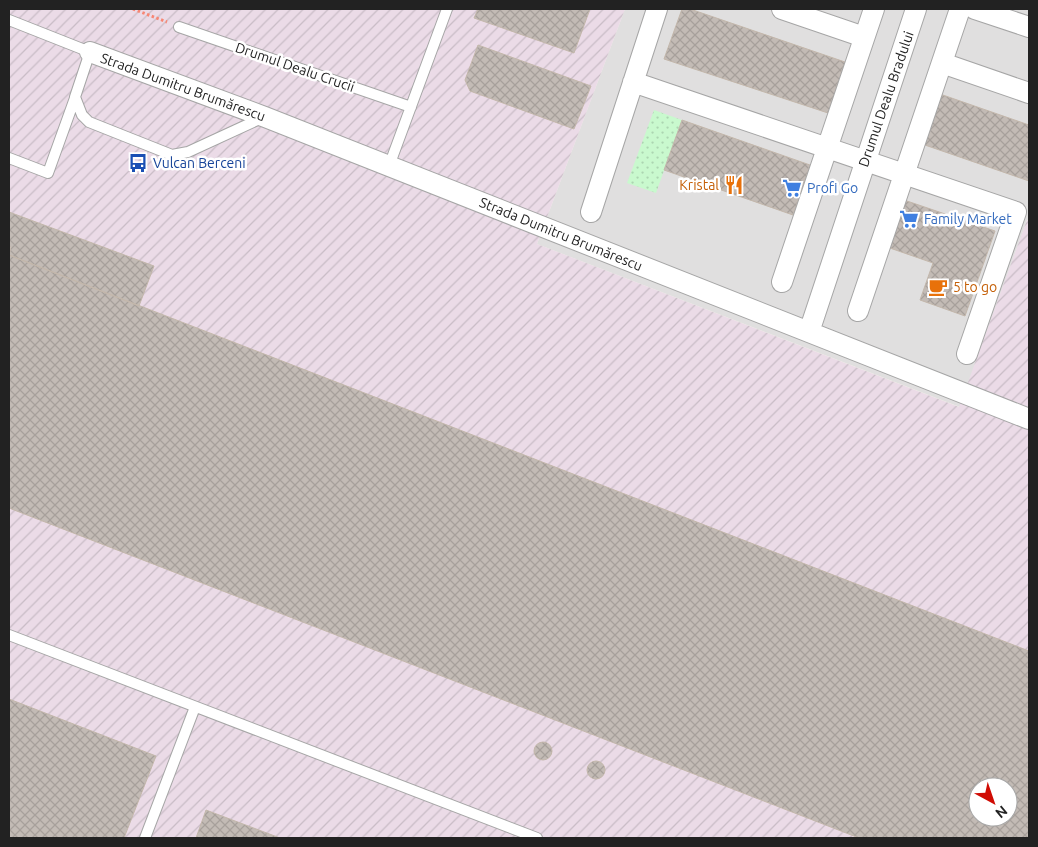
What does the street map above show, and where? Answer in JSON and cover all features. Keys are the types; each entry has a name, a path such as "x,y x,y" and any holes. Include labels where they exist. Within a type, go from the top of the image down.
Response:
{"street":[{"path":"591,212 657,9"},
{"path":"782,9 864,37"},
{"path":"782,282 874,9"},
{"name":"Drumul Dealu Bradului","path":"809,332 916,9"},
{"path":"858,311 960,9"},
{"path":"976,9 1029,27"},
{"name":"Strada Dumitru Brumărescu","path":"90,52 265,117 1029,419"},
{"path":"942,63 1029,93"},
{"path":"633,82 904,174 1023,211 967,354"}],"lane":[{"path":"390,166 447,9"},
{"path":"9,20 90,52 48,173 9,158"},
{"name":"Drumul Dealu Crucii","path":"179,27 411,107"},
{"path":"75,97 82,115 90,122 172,155 188,152 265,117"},
{"path":"9,635 537,838"},
{"path":"145,838 195,707"}],"path":[{"path":"133,9 179,27"}],"shaded area":[{"path":"9,9 625,9 537,244 959,407 1027,220 1029,221 1029,838 9,838"},
{"path":"625,9 1029,9 1029,221 1027,220 960,407 537,244"}],"green space":[{"path":"654,110 682,120 656,193 627,183"}],"building":[{"path":"478,9 590,9 574,53 474,18"},
{"path":"682,9 690,9 845,62 828,113 664,59"},
{"path":"478,45 591,86 574,129 470,91 465,80"},
{"path":"940,94 1029,125 1029,181 922,144"},
{"path":"682,120 810,165 793,215 664,170"},
{"path":"904,200 995,231 965,316 920,300 933,263 887,247"},
{"path":"9,212 154,266 139,306 9,255 11,247 9,246"},
{"path":"9,255 1029,651 1029,838 859,838 9,508"},
{"path":"9,699 156,756 124,838 9,838"},
{"path":"543,742 549,745 552,751 549,757 543,760 537,757 534,751 537,745"},
{"path":"596,761 602,764 605,770 602,776 596,779 590,776 587,770 590,764"},
{"path":"206,810 280,838 196,838"}],"place":[{"name":"Vulcan Berceni","path":"138,163"},
{"name":"Kristal","path":"734,185"},
{"name":"Profi Go","path":"792,188"},
{"name":"Family Market","path":"909,219"},
{"name":"5 to go","path":"938,287"}]}
